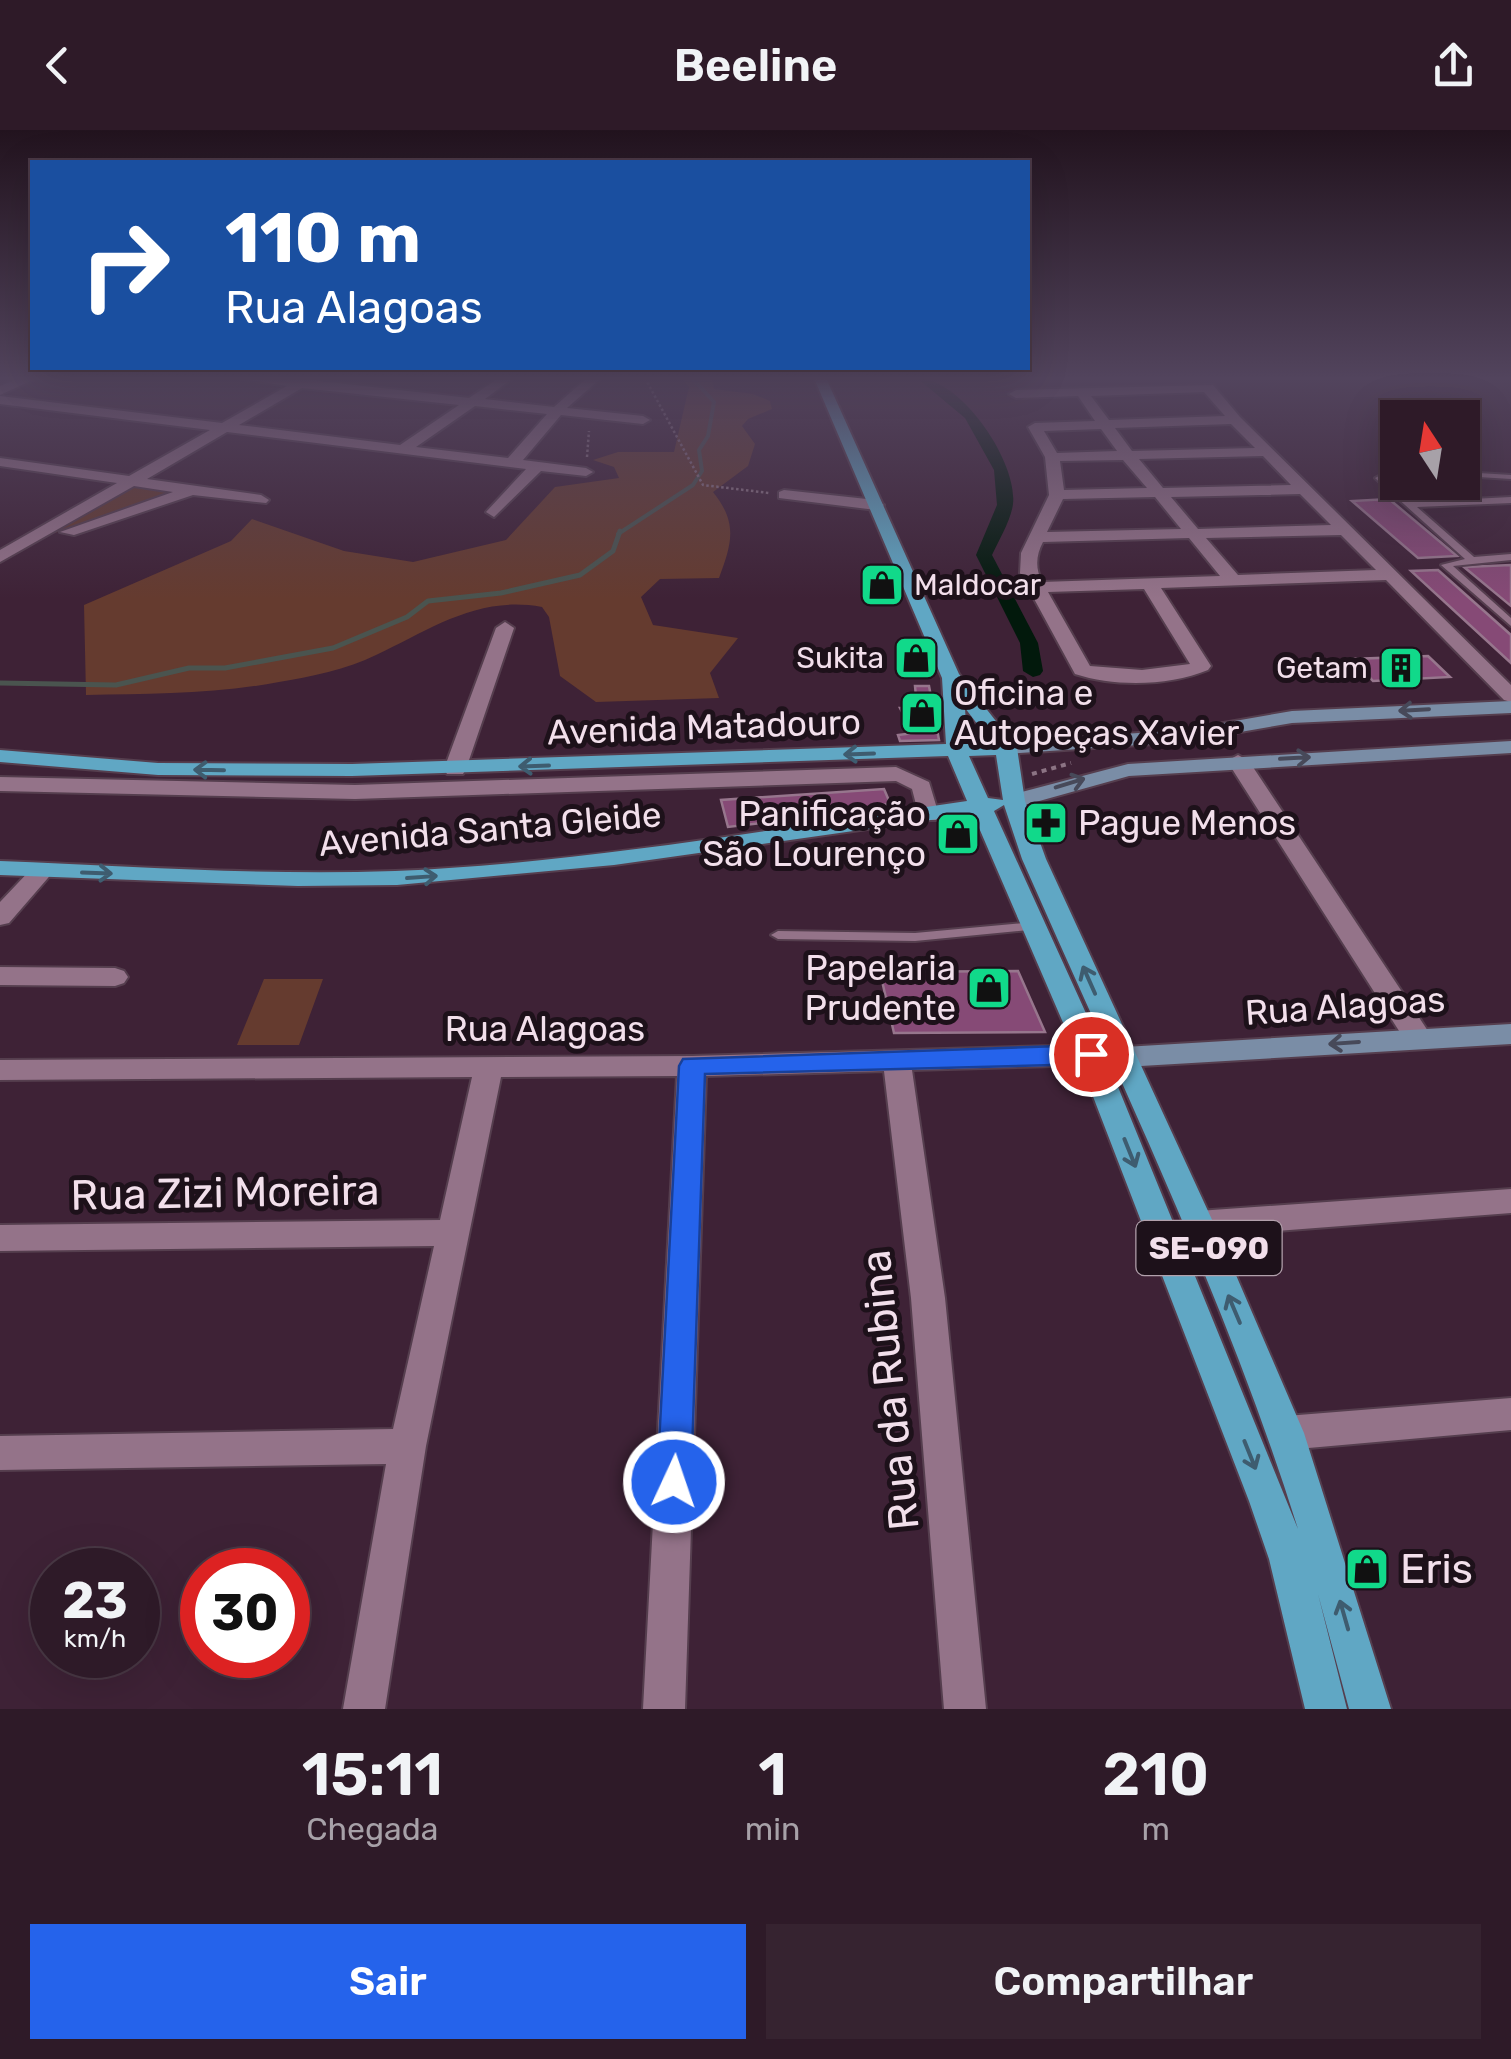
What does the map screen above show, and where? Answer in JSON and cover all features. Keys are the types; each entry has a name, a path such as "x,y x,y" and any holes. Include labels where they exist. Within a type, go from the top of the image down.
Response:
{"main road":[{"name":"SE-090","path":"852,452 950,675 1006,748 998,803 1034,926 1091,1054 1284,1544 1326,1709"},
{"name":"SE-090","path":"950,675 957,722 956,750 998,803 1034,858 1198,1224 1286,1433 1370,1709"},
{"path":"1006,748 1164,738 1292,717 1511,707"},
{"path":"998,803 1103,774 1238,761 1511,747"},
{"name":"Avenida Matadouro","path":"0,756 158,768 455,769 1006,748"},
{"name":"Avenida Santa Gleide","path":"0,868 298,880 397,878 614,858 998,803"},
{"name":"Rua Alagoas","path":"1124,1058 1511,1034"}],"street":[{"path":"1,551 23,544 184,452"},
{"path":"401,452 586,472"},
{"path":"512,463 522,452"},
{"path":"1049,452 1057,495 1029,553 1034,587 1085,672 1183,673 1198,669 1201,664 1197,656 1149,582"},
{"path":"1125,452 1233,580"},
{"path":"1052,457 1267,452 1511,696"},
{"path":"0,462 261,500"},
{"path":"494,512 537,466"},
{"path":"1057,495 1306,489"},
{"path":"1,551 191,490"},
{"path":"784,495 876,505"},
{"path":"1039,536 1347,530"},
{"path":"1034,587 1392,576"},
{"path":"455,769 505,628"},
{"path":"1238,761 1418,1038"},
{"path":"0,784 354,792 896,774 918,779 926,788 928,815"},
{"path":"0,917 42,871"},
{"path":"0,976 115,977"},
{"name":"Rua Alagoas","path":"0,1070 692,1066 1091,1054"},
{"name":"Rua da Rubina","path":"897,1062 936,1371 965,1709"},
{"path":"364,1709 408,1446 489,1066"},
{"path":"664,1709 692,1066"},
{"path":"1198,1224 1511,1201"},
{"name":"Rua Zizi Moreira","path":"0,1238 452,1232"},
{"path":"1286,1433 1511,1414"},
{"path":"0,1453 408,1446"}],"lane":[{"path":"1480,475 1511,476"},
{"path":"1405,500 1472,560"},
{"path":"1410,504 1511,500"},
{"path":"1511,558 1446,565 1511,623"},
{"path":"778,934 915,937 1034,926"}],"path":[{"path":"685,452 703,486 784,495"}],"shaded area":[{"path":"618,452 753,452 748,466 713,492 726,514 730,534 719,578 660,579 641,597 653,625 738,638 710,673 719,698 596,702 560,676 549,617 542,607 519,605 476,610 365,660 303,678 207,691 86,695 84,605 231,541 252,519 344,551 413,562 506,540 555,487 619,478 614,467 593,460"},
{"path":"132,485 174,491 55,533"},
{"path":"264,979 323,979 299,1045 237,1045"}],"building":[{"path":"1390,500 1457,556 1418,558 1352,501"},
{"path":"1511,565 1511,606 1464,567"},
{"path":"1438,570 1511,635 1511,663 1411,571"},
{"name":"Getam","path":"1428,656 1450,677 1373,681 1353,659"},
{"name":"Oficina e Autopeças Xavier","path":"915,686 929,686 939,740 900,741 898,735 922,732 918,715 902,712 900,708 917,708"},
{"path":"884,789 890,803 866,811 728,827 721,800"},
{"path":"1018,971 1045,1032 894,1033 880,972"}],"waterway":[{"path":"619,533 693,485 702,471 699,452"},
{"path":"991,452 1001,470 1005,505 984,555 1029,643 1033,671"},
{"path":"0,683 116,685 189,668 225,668 333,648 407,617 428,601 501,593 580,575 613,551 619,533"}],"place":[{"name":"Maldocar","path":"882,585"},
{"name":"Sukita","path":"916,658"},
{"name":"Getam","path":"1401,668"},
{"name":"Oficina e Autopeças Xavier","path":"922,713"},
{"name":"Pague Menos","path":"1046,823"},
{"name":"Panificação São Lourenço","path":"958,834"},
{"name":"Papelaria Prudente","path":"989,988"},
{"name":"Eris","path":"1367,1569"}],"route":[{"path":"674,1482 692,1066 1091,1054"}]}
